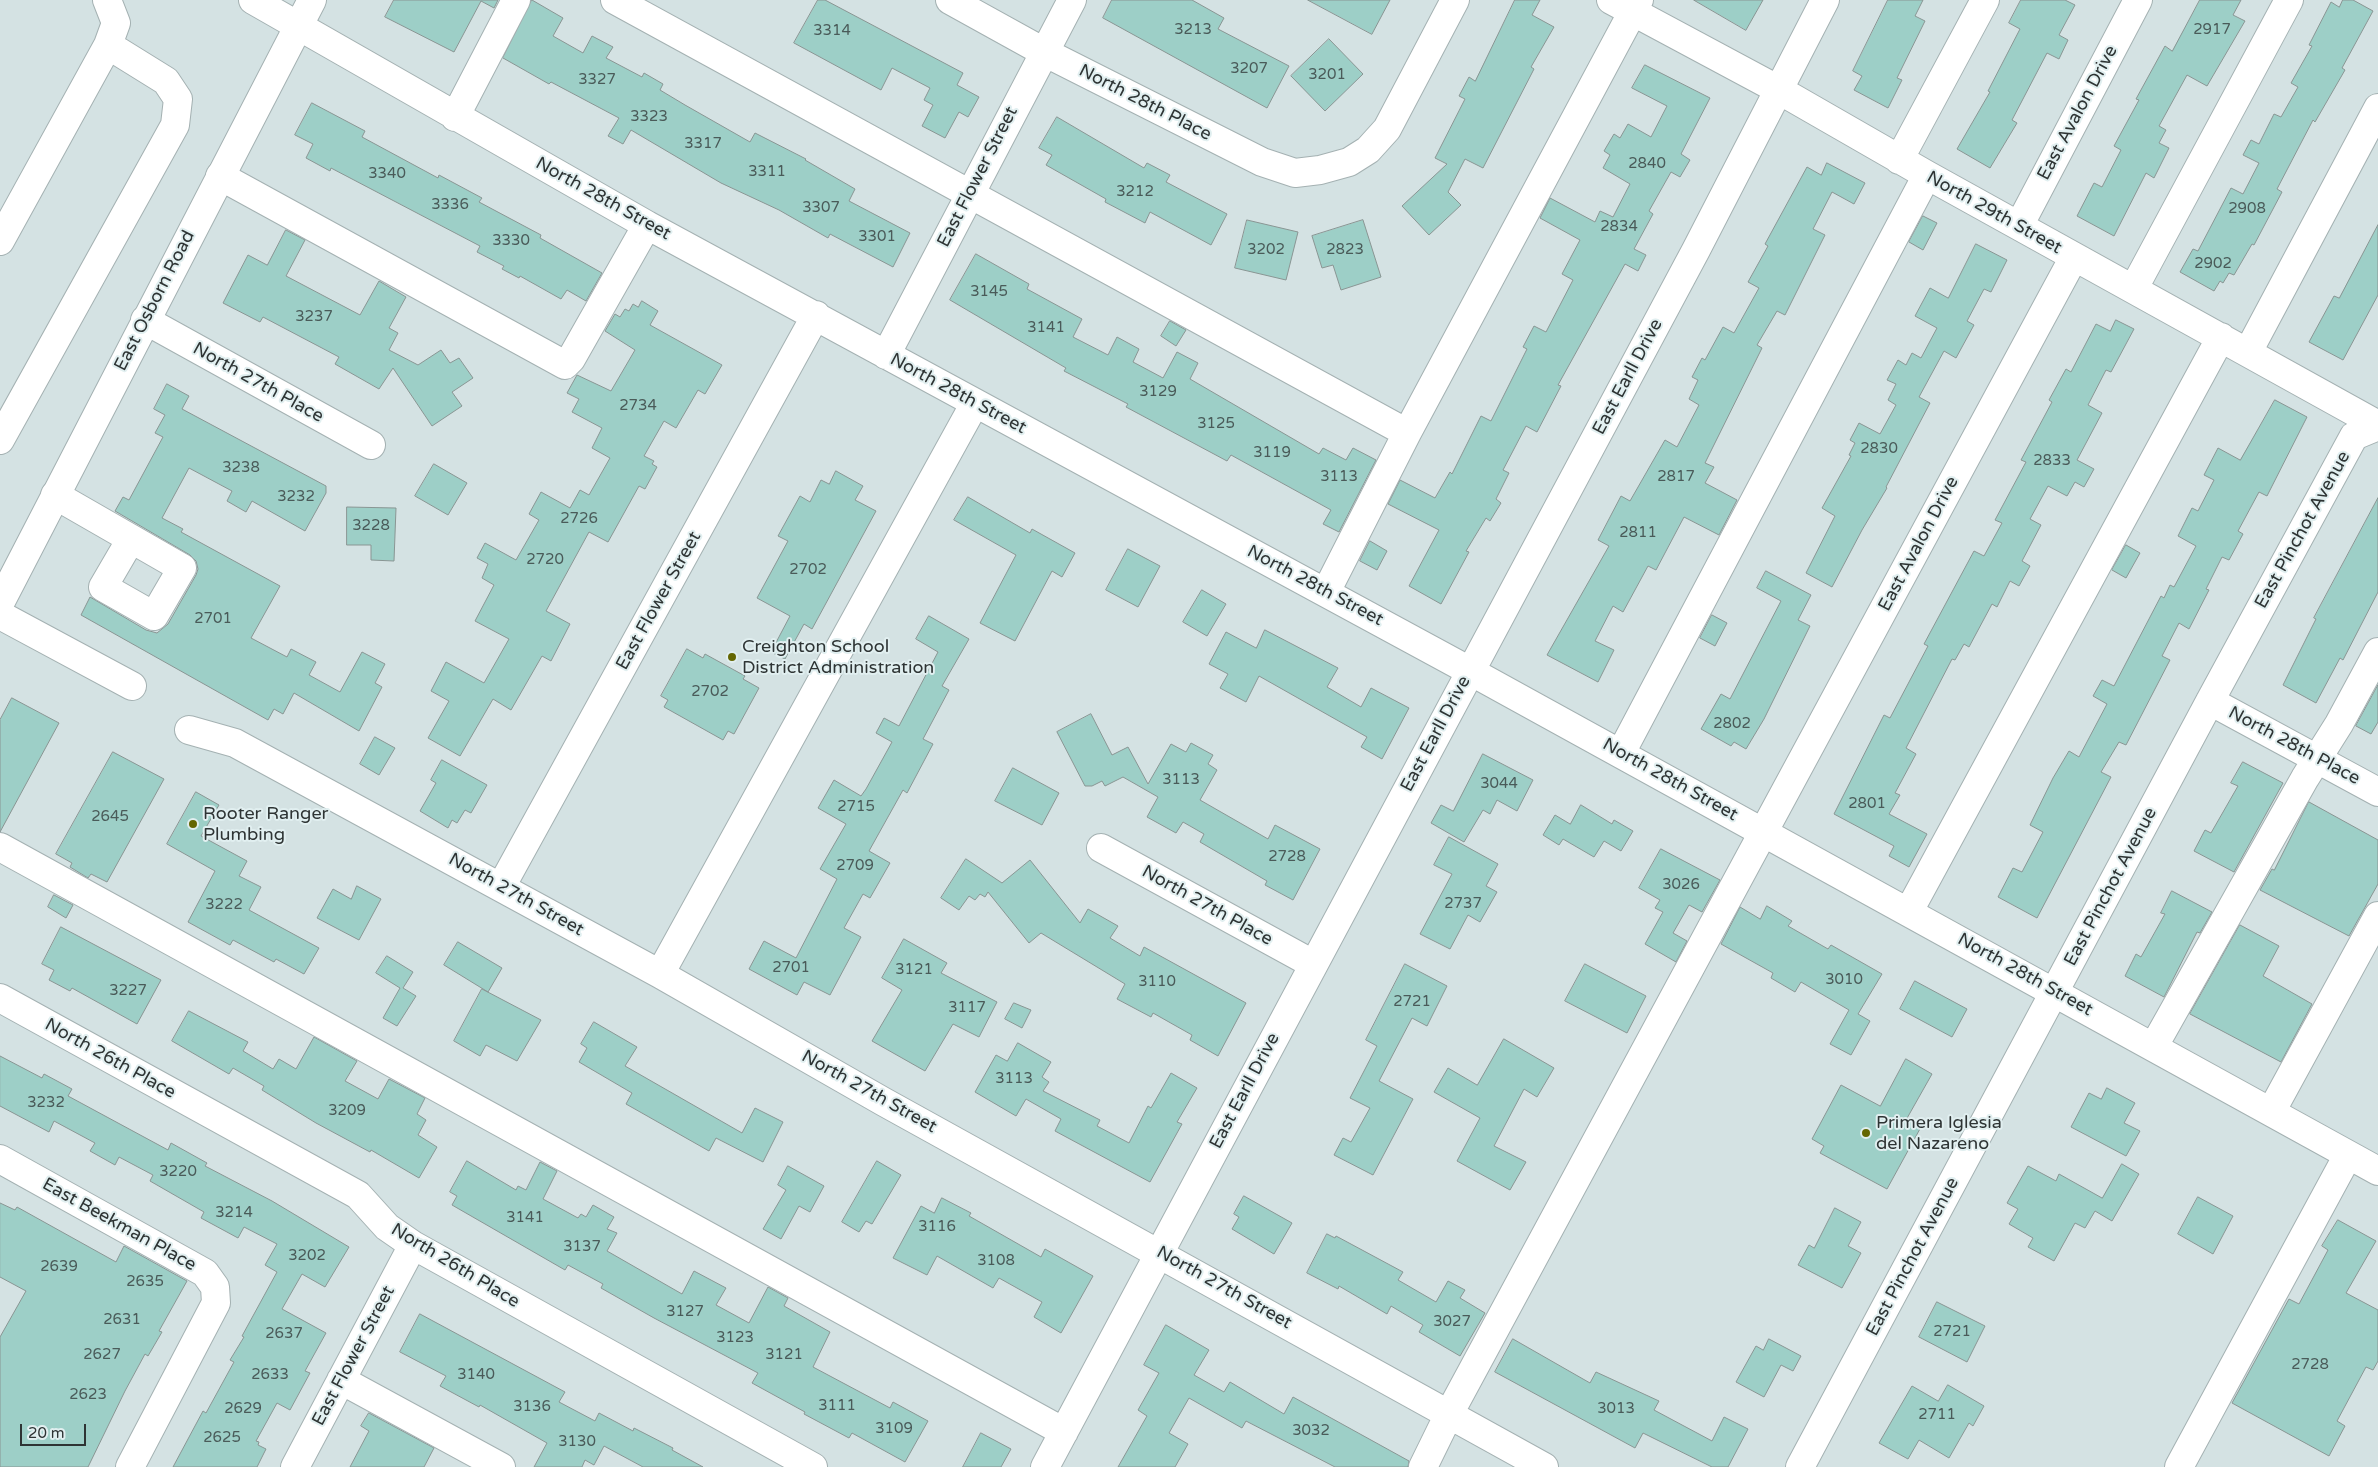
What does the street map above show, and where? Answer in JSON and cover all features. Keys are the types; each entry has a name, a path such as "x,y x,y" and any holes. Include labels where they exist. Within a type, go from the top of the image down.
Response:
{"street":[{"path":"0,241 108,46 116,23 107,0"},
{"name":"North 28th Street","path":"253,0 455,117 647,224 1470,670 2378,1170"},
{"name":"East Osborn Road","path":"0,604 145,320 312,0"},
{"path":"455,117 516,0"},
{"path":"615,0 970,192 1407,433"},
{"name":"North 28th Place","path":"950,0 1044,52 1262,162 1295,173 1320,170 1349,162 1368,150 1387,129 1455,0"},
{"name":"East Flower Street","path":"886,355 1072,0"},
{"name":"East Earll Drive","path":"1046,1467 1779,90 1825,0"},
{"path":"1899,160 1985,0"},
{"name":"East Avalon Drive","path":"2019,226 2138,0"},
{"path":"2134,288 2289,0"},
{"path":"1326,592 1627,4"},
{"name":"North 29th Street","path":"1627,4 1899,160 2134,288 2378,426"},
{"path":"0,440 175,125 178,100 166,81 108,46"},
{"path":"2248,352 2378,108"},
{"path":"1621,753 1927,175"},
{"path":"220,176 565,365 571,359 647,224"},
{"name":"East Avalon Drive","path":"1424,1467 1449,1414 2074,257"},
{"name":"East Flower Street","path":"502,887 816,315"},
{"name":"North 27th Place","path":"145,320 371,445"},
{"path":"1909,911 2221,337"},
{"path":"660,974 975,403"},
{"name":"East Pinchot Avenue","path":"1800,1467 2354,436 2378,426"},
{"path":"55,495 131,539"},
{"path":"0,616 132,686"},
{"path":"2154,1046 2316,757 2339,724 2378,652"},
{"name":"North 28th Place","path":"2210,701 2378,792"},
{"name":"North 27th Street","path":"189,730 235,743 502,887 660,974 884,1102 1160,1252 1544,1467"},
{"path":"0,846 1064,1432"},
{"name":"North 27th Place","path":"1101,848 1313,964"},
{"path":"2271,1112 2378,916"},
{"name":"North 26th Place","path":"0,998 358,1195 387,1227 413,1245 813,1467"},
{"path":"2179,1467 2348,1155"},
{"name":"East Beekman Place","path":"0,1159 205,1273 215,1287 216,1303 130,1467"},
{"name":"East Flower Street","path":"295,1467 413,1245"},
{"path":"341,1380 501,1467"}],"building":[{"path":"394,0 498,0 494,8 481,1 454,52 385,17"},
{"path":"532,0 563,18 553,36 583,53 592,36 613,47 606,58 642,77 644,73 663,84 660,90 685,105 750,142 755,133 806,159 855,189 849,201 910,233 893,267 830,234 828,238 779,210 721,183 631,130 623,144 608,136 619,118 551,82 549,84 503,58"},
{"path":"818,0 825,0 963,73 957,85 979,97 968,117 959,112 945,138 922,126 933,105 924,100 930,88 892,68 881,90 794,43"},
{"path":"1112,0 1192,0 1224,18 1218,29 1289,66 1267,108 1103,18"},
{"path":"1308,0 1390,0 1372,34"},
{"path":"1515,0 1540,0 1532,15 1554,27 1531,67 1534,69 1483,168 1465,159 1448,192 1461,205 1429,235 1402,206 1447,164 1435,158 1465,99 1459,96 1469,77 1475,81"},
{"path":"1694,0 1763,0 1746,30"},
{"path":"1888,0 1923,0 1915,16 1925,21 1897,78 1902,80 1888,108 1854,90 1862,76 1853,71"},
{"path":"2021,0 2065,0 2075,5 2059,35 2068,40 2059,59 2047,53 2012,120 2017,123 1990,168 1957,149 1990,92 1988,91 2020,29 2009,23"},
{"path":"2200,0 2241,0 2233,15 2245,21 2207,86 2187,75 2159,126 2166,130 2159,143 2169,148 2154,178 2146,173 2114,236 2077,216 2094,183 2102,187 2121,150 2114,146 2139,100 2136,99 2165,46 2172,51"},
{"path":"2343,0 2353,0 2373,11 2342,68 2345,70 2315,122 2313,120 2277,189 2282,192 2254,245 2252,244 2234,275 2229,273 2223,283 2220,281 2214,291 2180,272 2193,249 2198,251 2231,188 2243,194 2259,163 2243,155 2251,140 2259,144 2274,114 2281,117 2298,87 2291,83 2312,46 2309,45 2331,2 2339,7"},
{"path":"1329,39 1363,74 1325,111 1291,76"},
{"path":"1645,65 1710,98 1681,154 1690,160 1680,177 1671,172 1649,211 1653,214 1634,249 1646,255 1638,271 1625,264 1558,385 1561,386 1537,432 1526,426 1503,470 1509,473 1496,499 1501,503 1490,521 1486,518 1466,551 1469,552 1441,604 1409,586 1439,530 1388,504 1400,480 1435,498 1450,472 1452,474 1481,416 1491,421 1527,349 1523,347 1534,326 1546,332 1573,280 1562,274 1580,240 1540,218 1550,198 1595,222 1600,211 1613,217 1630,184 1603,168 1610,155 1604,151 1614,134 1620,138 1628,124 1651,137 1667,106 1632,88"},
{"path":"312,103 365,131 362,137 438,178 439,175 482,198 479,202 541,235 540,238 602,273 586,301 567,290 561,299 520,276 519,278 502,269 504,266 477,252 480,246 331,168 330,171 306,158 313,144 295,135"},
{"path":"1057,117 1144,168 1147,163 1170,175 1166,182 1227,214 1211,245 1150,212 1145,223 1105,202 1106,199 1046,165 1052,155 1039,148"},
{"path":"1827,163 1865,183 1854,204 1832,192 1813,229 1825,235 1785,315 1777,311 1757,345 1762,348 1705,463 1714,467 1705,483 1737,500 1719,535 1684,517 1656,570 1648,566 1623,612 1613,606 1595,641 1614,650 1598,682 1547,655 1609,546 1598,540 1621,496 1630,501 1665,440 1677,447 1699,405 1689,399 1698,380 1692,377 1702,358 1705,360 1723,327 1734,333 1759,288 1748,282 1768,246 1765,244 1807,167 1821,175"},
{"path":"1923,216 1937,223 1923,250 1909,242"},
{"path":"1247,220 1298,232 1286,280 1235,268"},
{"path":"1363,220 1381,277 1341,290 1333,265 1322,268 1312,236"},
{"path":"2378,225 2378,295 2343,360 2309,342 2334,296 2339,298"},
{"path":"286,230 305,240 286,276 360,315 379,281 406,297 389,328 398,333 389,350 418,365 441,350 450,363 459,358 473,378 452,392 462,406 432,426 393,368 379,389 335,364 339,357 263,317 260,322 223,303 248,255 267,265"},
{"path":"1976,244 2007,260 1991,292 1984,289 1967,321 1974,325 1956,358 1944,351 1919,397 1930,403 1887,488 1832,587 1806,573 1835,516 1822,508 1851,456 1849,455 1855,443 1850,440 1859,423 1880,434 1896,405 1888,400 1896,384 1887,380 1898,360 1906,365 1912,353 1921,358 1937,328 1915,316 1930,288 1948,298"},
{"path":"976,254 1029,284 1027,289 1082,319 1073,337 1108,355 1117,337 1139,349 1133,362 1163,378 1177,352 1198,363 1190,379 1319,454 1323,448 1346,460 1353,448 1376,460 1339,532 1323,524 1331,510 1231,455 1227,461 1126,407 1128,404 1064,371 1066,368 950,300"},
{"path":"642,301 658,311 650,325 722,365 705,394 698,390 676,428 664,421 644,456 654,461 652,464 657,467 645,489 639,486 608,542 589,532 546,611 570,624 551,661 542,656 511,710 493,699 460,756 428,738 449,701 431,691 446,662 484,683 509,639 475,621 494,585 482,578 488,564 477,558 485,543 516,560 539,520 529,514 541,492 570,508 580,490 589,495 610,458 592,448 602,428 572,412 579,399 567,393 577,375 611,391 635,350 605,331 615,314 620,317 625,309 629,311 633,304 638,307"},
{"path":"2116,320 2134,329 2111,372 2106,370 2088,405 2102,413 2077,460 2094,469 2084,487 2075,482 2067,496 2048,486 2030,519 2041,525 2022,561 2030,566 2019,586 2010,581 1997,607 1992,604 1969,647 1964,644 1955,660 1952,659 1906,748 1916,754 1895,793 1900,795 1889,814 1927,834 1909,867 1889,856 1894,846 1834,814 1884,715 1890,718 1928,646 1924,644 1974,551 1984,556 2002,523 1995,520 2026,462 2021,460 2052,402 2049,400 2066,369 2071,372 2096,324 2110,331"},
{"path":"1170,321 1186,330 1176,346 1161,336"},
{"path":"167,384 189,396 182,409 326,486 326,493 305,531 252,501 246,512 227,501 232,491 189,468 162,518 183,529 181,532 280,586 251,638 287,657 291,649 316,662 309,675 340,692 362,652 385,664 375,683 382,687 359,731 294,693 283,714 274,709 268,720 81,615 90,597 146,630 157,633 168,624 196,575 198,569 196,561 190,555 115,511 123,497 129,500 163,437 155,433 165,415 154,409"},
{"path":"2275,400 2307,417 2267,496 2259,492 2238,531 2243,534 2229,560 2222,557 2206,589 2209,590 2189,629 2179,623 2162,656 2170,660 2126,745 2119,742 2101,772 2111,777 2037,918 1998,897 2013,868 2022,872 2043,832 2030,825 2053,778 2069,751 2079,757 2107,704 2093,696 2102,680 2114,686 2161,596 2164,598 2170,585 2174,587 2196,546 2178,536 2192,508 2198,511 2214,480 2204,475 2218,448 2240,460"},
{"path":"434,464 467,483 448,515 415,496"},
{"path":"836,471 863,486 855,500 876,511 812,629 804,624 785,659 771,652 790,616 757,598 788,541 778,536 800,496 810,502 821,480 829,484"},
{"path":"968,497 1030,533 1032,529 1075,553 1062,577 1052,571 1015,641 980,623 1016,555 954,520"},
{"path":"2378,498 2378,592 2343,660 2340,658 2316,703 2283,685 2316,619 2314,618"},
{"path":"347,507 396,508 394,561 371,560 371,545 347,545"},
{"path":"1370,541 1387,551 1377,570 1360,561"},
{"path":"2126,545 2140,553 2126,578 2112,570"},
{"path":"1128,549 1160,566 1138,607 1106,590"},
{"path":"1766,571 1811,595 1798,620 1810,626 1764,719 1746,749 1734,742 1731,746 1701,729 1721,694 1730,699 1781,601 1757,588"},
{"path":"1202,590 1226,604 1207,636 1183,622"},
{"path":"1712,615 1727,623 1715,646 1700,638"},
{"path":"929,616 969,639 942,686 949,690 923,739 933,744 907,793 903,790 869,851 890,863 870,898 863,894 844,928 861,937 830,995 804,982 797,995 749,969 764,941 796,958 837,879 820,869 846,824 818,808 834,780 861,796 866,789 892,742 876,733 884,718 899,726 938,652 916,639"},
{"path":"1265,630 1338,668 1327,687 1361,707 1371,688 1409,708 1382,759 1361,747 1367,737 1259,676 1246,702 1220,688 1228,674 1209,664 1226,632 1256,648"},
{"path":"687,649 703,658 705,654 745,676 743,679 759,688 734,734 728,731 723,740 664,707 668,700 661,696"},
{"path":"2378,685 2378,722 2371,734 2356,726"},
{"path":"12,698 59,723 0,832 0,720"},
{"path":"1091,714 1112,755 1128,747 1148,784 1171,744 1186,752 1191,743 1213,755 1208,764 1217,770 1200,800 1268,839 1275,825 1320,849 1293,900 1265,885 1267,881 1200,842 1204,834 1183,822 1176,833 1147,817 1158,797 1123,777 1105,786 1102,781 1092,786 1085,786 1057,732"},
{"path":"375,737 395,748 379,775 360,764"},
{"path":"113,752 164,779 107,882 91,874 88,878 70,867 72,863 56,854"},
{"path":"1483,754 1533,780 1517,811 1497,800 1490,814 1483,810 1464,842 1431,823 1441,805 1453,811"},
{"path":"442,760 487,785 471,813 465,810 457,823 452,820 448,828 420,811 436,783 431,780"},
{"path":"2243,762 2283,783 2234,872 2194,851 2205,830 2211,833 2238,786 2231,783"},
{"path":"1013,768 1059,793 1042,825 995,801"},
{"path":"196,792 219,805 201,836 247,861 239,876 261,887 249,910 319,948 304,974 276,959 274,962 233,940 230,945 188,922 215,871 167,844"},
{"path":"2309,802 2378,840 2378,884 2349,936 2260,890 2272,869 2274,870"},
{"path":"1581,805 1612,824 1614,820 1633,831 1621,851 1604,841 1594,857 1563,839 1559,845 1543,835 1555,815 1570,824"},
{"path":"1449,837 1498,864 1486,886 1497,892 1480,922 1468,915 1450,949 1420,934 1452,874 1434,865"},
{"path":"1661,849 1720,880 1702,912 1689,905 1673,933 1687,941 1676,962 1645,944 1663,912 1655,908 1660,900 1639,888"},
{"path":"966,859 1002,883 1030,860 1080,923 1088,909 1118,926 1110,938 1140,956 1144,947 1246,1003 1218,1056 1190,1040 1192,1035 1153,1013 1151,1017 1117,999 1125,984 1041,933 1029,943 988,892 985,897 980,894 975,900 969,896 959,910 941,898"},
{"path":"357,886 381,899 359,940 317,918 333,889 351,899"},
{"path":"2172,891 2212,912 2200,933 2197,932 2164,997 2125,976 2136,954 2141,957 2165,914 2161,913"},
{"path":"54,895 73,905 66,918 48,907"},
{"path":"1767,906 1792,921 1788,926 1828,949 1831,945 1882,974 1858,1014 1870,1021 1851,1055 1830,1044 1849,1010 1801,982 1795,992 1771,978 1773,973 1721,944 1740,907 1760,919"},
{"path":"2240,925 2279,946 2263,976 2312,1004 2281,1062 2190,1014"},
{"path":"61,927 161,980 137,1024 72,988 70,991 49,980 54,970 42,964"},
{"path":"904,939 947,963 941,973 997,1002 979,1037 953,1024 925,1071 872,1041 902,990 882,978"},
{"path":"458,942 502,968 488,992 444,965"},
{"path":"387,956 413,972 403,988 416,996 397,1026 383,1018 400,988 376,973"},
{"path":"1405,964 1447,986 1427,1026 1412,1018 1379,1081 1413,1099 1373,1175 1334,1155 1343,1138 1351,1142 1370,1108 1350,1098 1377,1046 1366,1040"},
{"path":"1585,964 1646,996 1627,1033 1565,1001"},
{"path":"1915,981 1967,1009 1952,1037 1900,1009"},
{"path":"482,989 541,1020 517,1061 486,1045 480,1056 454,1041"},
{"path":"1014,1003 1031,1010 1022,1028 1005,1019"},
{"path":"189,1011 248,1042 243,1051 273,1069 279,1059 296,1069 314,1037 357,1061 345,1081 378,1099 389,1079 425,1098 417,1114 426,1120 418,1135 437,1147 419,1178 371,1150 370,1152 316,1123 262,1090 264,1086 233,1068 229,1074 172,1041"},
{"path":"594,1022 637,1047 625,1066 742,1133 755,1108 783,1122 763,1162 716,1138 709,1151 626,1104 632,1093 579,1062 587,1048 581,1044"},
{"path":"1504,1039 1554,1068 1537,1097 1524,1089 1494,1146 1526,1162 1510,1190 1457,1161 1480,1118 1434,1092 1448,1068 1477,1085"},
{"path":"1018,1043 1051,1062 1042,1077 1049,1082 1043,1091 1100,1120 1097,1126 1129,1143 1148,1106 1151,1108 1171,1073 1197,1088 1177,1122 1182,1124 1150,1182 1055,1131 1061,1119 1026,1099 1016,1116 975,1092 996,1055 1007,1061"},
{"path":"0,1056 42,1078 44,1074 72,1089 68,1096 168,1150 171,1143 207,1163 205,1166 272,1201 349,1247 325,1287 302,1274 282,1309 326,1333 305,1371 310,1373 290,1410 277,1403 256,1441 259,1442 258,1445 266,1449 257,1467 173,1467 203,1411 206,1413 234,1362 230,1360 244,1337 242,1336 277,1272 265,1265 277,1244 244,1227 238,1238 201,1218 204,1212 150,1181 153,1175 119,1157 115,1165 90,1151 95,1143 54,1121 49,1132 0,1106"},
{"name":"Primera Iglesia del Nazareno","path":"1906,1059 1932,1074 1906,1120 1921,1127 1887,1189 1820,1153 1824,1146 1812,1139 1841,1085 1880,1106"},
{"path":"2107,1088 2135,1103 2124,1123 2140,1131 2126,1156 2071,1127 2089,1093 2101,1099"},
{"path":"467,1161 516,1190 518,1186 526,1190 540,1162 557,1171 543,1199 578,1218 581,1214 586,1217 593,1205 614,1217 607,1229 617,1233 607,1251 682,1294 694,1271 726,1288 716,1305 749,1323 768,1287 788,1298 784,1306 830,1332 813,1367 890,1408 893,1402 928,1421 905,1462 852,1433 849,1438 804,1414 805,1412 752,1383 758,1373 601,1288 603,1284 568,1265 565,1270 452,1205 457,1196 450,1192"},
{"path":"877,1161 901,1175 872,1224 866,1221 859,1232 842,1222"},
{"path":"2122,1164 2139,1174 2112,1221 2095,1211 2085,1228 2075,1223 2054,1261 2028,1247 2033,1238 2009,1224 2018,1209 2007,1203 2028,1166 2056,1181 2059,1174 2102,1198"},
{"path":"788,1166 824,1186 810,1212 799,1206 781,1239 763,1229 786,1190 778,1185"},
{"path":"1244,1196 1292,1223 1274,1254 1232,1229 1239,1217 1234,1214"},
{"path":"2198,1197 2233,1216 2213,1254 2178,1234"},
{"path":"942,1198 971,1213 969,1216 1041,1257 1045,1249 1093,1276 1061,1333 1034,1317 1042,1302 999,1278 993,1288 937,1256 927,1275 893,1258 921,1206 934,1213"},
{"path":"0,1203 15,1210 17,1207 116,1262 124,1246 187,1281 159,1331 162,1332 148,1356 145,1354 125,1391 88,1467 0,1467 0,1337 26,1291 0,1277"},
{"path":"1835,1208 1861,1222 1848,1246 1861,1253 1842,1288 1798,1265 1809,1245 1814,1248"},
{"path":"2338,1220 2376,1241 2346,1293 2378,1310 2378,1361 2373,1370 2366,1367 2337,1421 2345,1426 2329,1456 2232,1403 2289,1299 2299,1304 2328,1250 2322,1246"},
{"path":"1327,1234 1335,1238 1336,1236 1403,1272 1398,1280 1436,1302 1448,1281 1465,1290 1460,1298 1485,1313 1460,1356 1419,1332 1423,1325 1391,1306 1387,1314 1339,1286 1338,1289 1307,1273"},
{"path":"1937,1302 1985,1326 1967,1362 1919,1337"},
{"path":"420,1314 565,1392 559,1402 595,1421 599,1413 633,1431 634,1428 673,1448 672,1450 703,1467 643,1467 604,1446 594,1465 585,1460 582,1467 534,1467 547,1443 480,1405 479,1407 440,1386 446,1376 400,1352"},
{"path":"1166,1325 1209,1350 1194,1375 1224,1392 1230,1382 1284,1414 1293,1397 1409,1461 1408,1467 1335,1467 1246,1421 1242,1428 1189,1398 1169,1433 1188,1444 1175,1467 1118,1467 1147,1416 1138,1410 1159,1373 1144,1365"},
{"path":"1513,1339 1590,1383 1596,1372 1659,1401 1654,1410 1712,1441 1724,1417 1748,1429 1728,1467 1712,1467 1643,1433 1635,1448 1495,1372"},
{"path":"1769,1339 1801,1356 1793,1371 1781,1365 1764,1397 1736,1382 1756,1346 1763,1350"},
{"path":"1948,1385 1984,1406 1973,1426 1969,1423 1949,1458 1919,1440 1908,1459 1879,1443 1912,1386 1938,1401"},
{"path":"369,1413 434,1448 424,1467 350,1467 369,1431 361,1426"},
{"path":"981,1433 1011,1449 1001,1467 963,1467"}],"place":[{"name":"Creighton School District Administration","path":"732,657"},
{"name":"Rooter Ranger Plumbing","path":"193,824"},
{"name":"Primera Iglesia del Nazareno","path":"1866,1133"}]}
